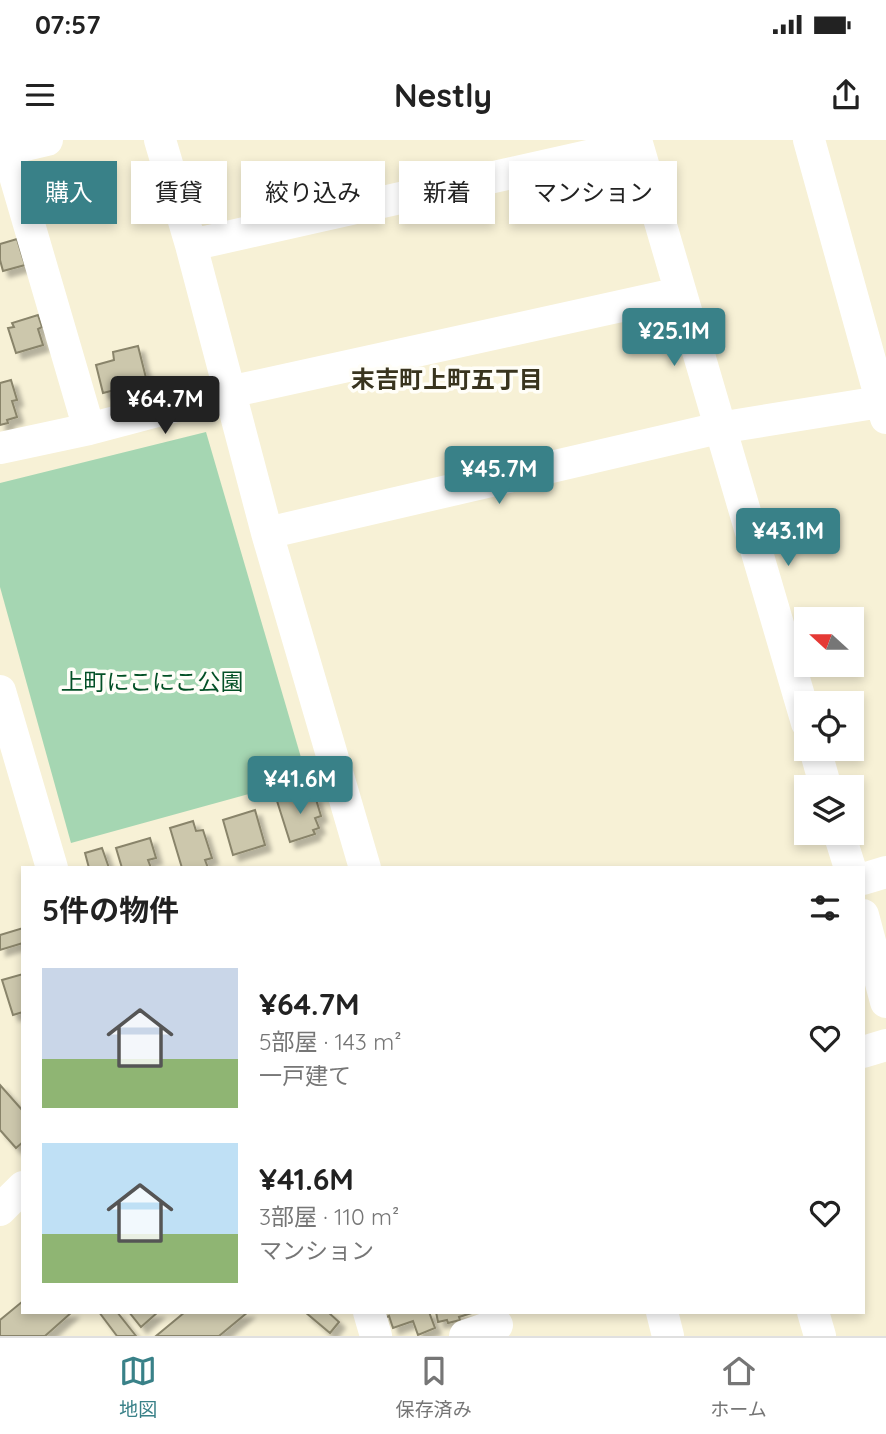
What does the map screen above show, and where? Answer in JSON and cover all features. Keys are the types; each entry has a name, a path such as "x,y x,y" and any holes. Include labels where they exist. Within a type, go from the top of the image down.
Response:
{"street":[{"path":"47,140 4,150 89,429"},
{"path":"160,140 191,245 267,533 364,866"},
{"path":"267,533 719,428 885,408 809,140"},
{"path":"191,245 637,143 797,691"},
{"path":"0,448 89,429 229,392 680,293"},
{"path":"0,691 12,776 51,866"},
{"path":"843,845 849,866"},
{"path":"865,878 886,872"},
{"path":"865,923 886,1002"},
{"path":"865,1051 886,1045"},
{"path":"0,1210 21,1189"},
{"path":"370,1314 376,1336"},
{"path":"662,1314 668,1336"},
{"path":"814,1314 820,1336"},
{"path":"465,1336 497,1324"}],"green space":[{"name":"上町にこにこ公園","path":"206,432 307,778 71,843 0,587 0,483"}],"building":[{"path":"17,239 25,265 3,271 0,244"},
{"path":"38,315 42,327 38,329 43,345 16,353 8,328 14,327 12,323"},
{"path":"138,346 147,382 103,393 96,365 114,360 113,352"},
{"path":"11,380 17,400 12,401 17,417 0,425 0,383"},
{"path":"302,793 303,799 315,796 321,816 315,818 319,828 313,830 315,834 290,842 277,801"},
{"path":"255,810 265,845 233,855 223,820"},
{"path":"193,821 196,831 203,830 212,858 205,860 207,866 181,866 170,828"},
{"path":"150,838 156,858 148,860 150,866 121,866 116,848"},
{"path":"102,848 108,866 88,866 85,853"},
{"path":"21,929 21,944 0,950 0,935"},
{"path":"21,975 21,1013 13,1015 2,980"},
{"path":"0,1085 21,1109 21,1144 16,1148 0,1130"},
{"path":"21,1303 21,1314 70,1314 45,1336 0,1336 0,1320"},
{"path":"100,1314 119,1314 136,1336 117,1336"},
{"path":"131,1314 156,1314 141,1327"},
{"path":"183,1314 246,1314 219,1336 156,1336"},
{"path":"307,1314 330,1314 339,1322 330,1333"},
{"path":"384,1314 430,1314 435,1328 418,1335 413,1321 393,1328 389,1316 385,1318"},
{"path":"436,1314 469,1314 459,1317 460,1320 438,1322"}],"district":[{"name":"末吉町上町五丁目","path":"447,379"}]}
